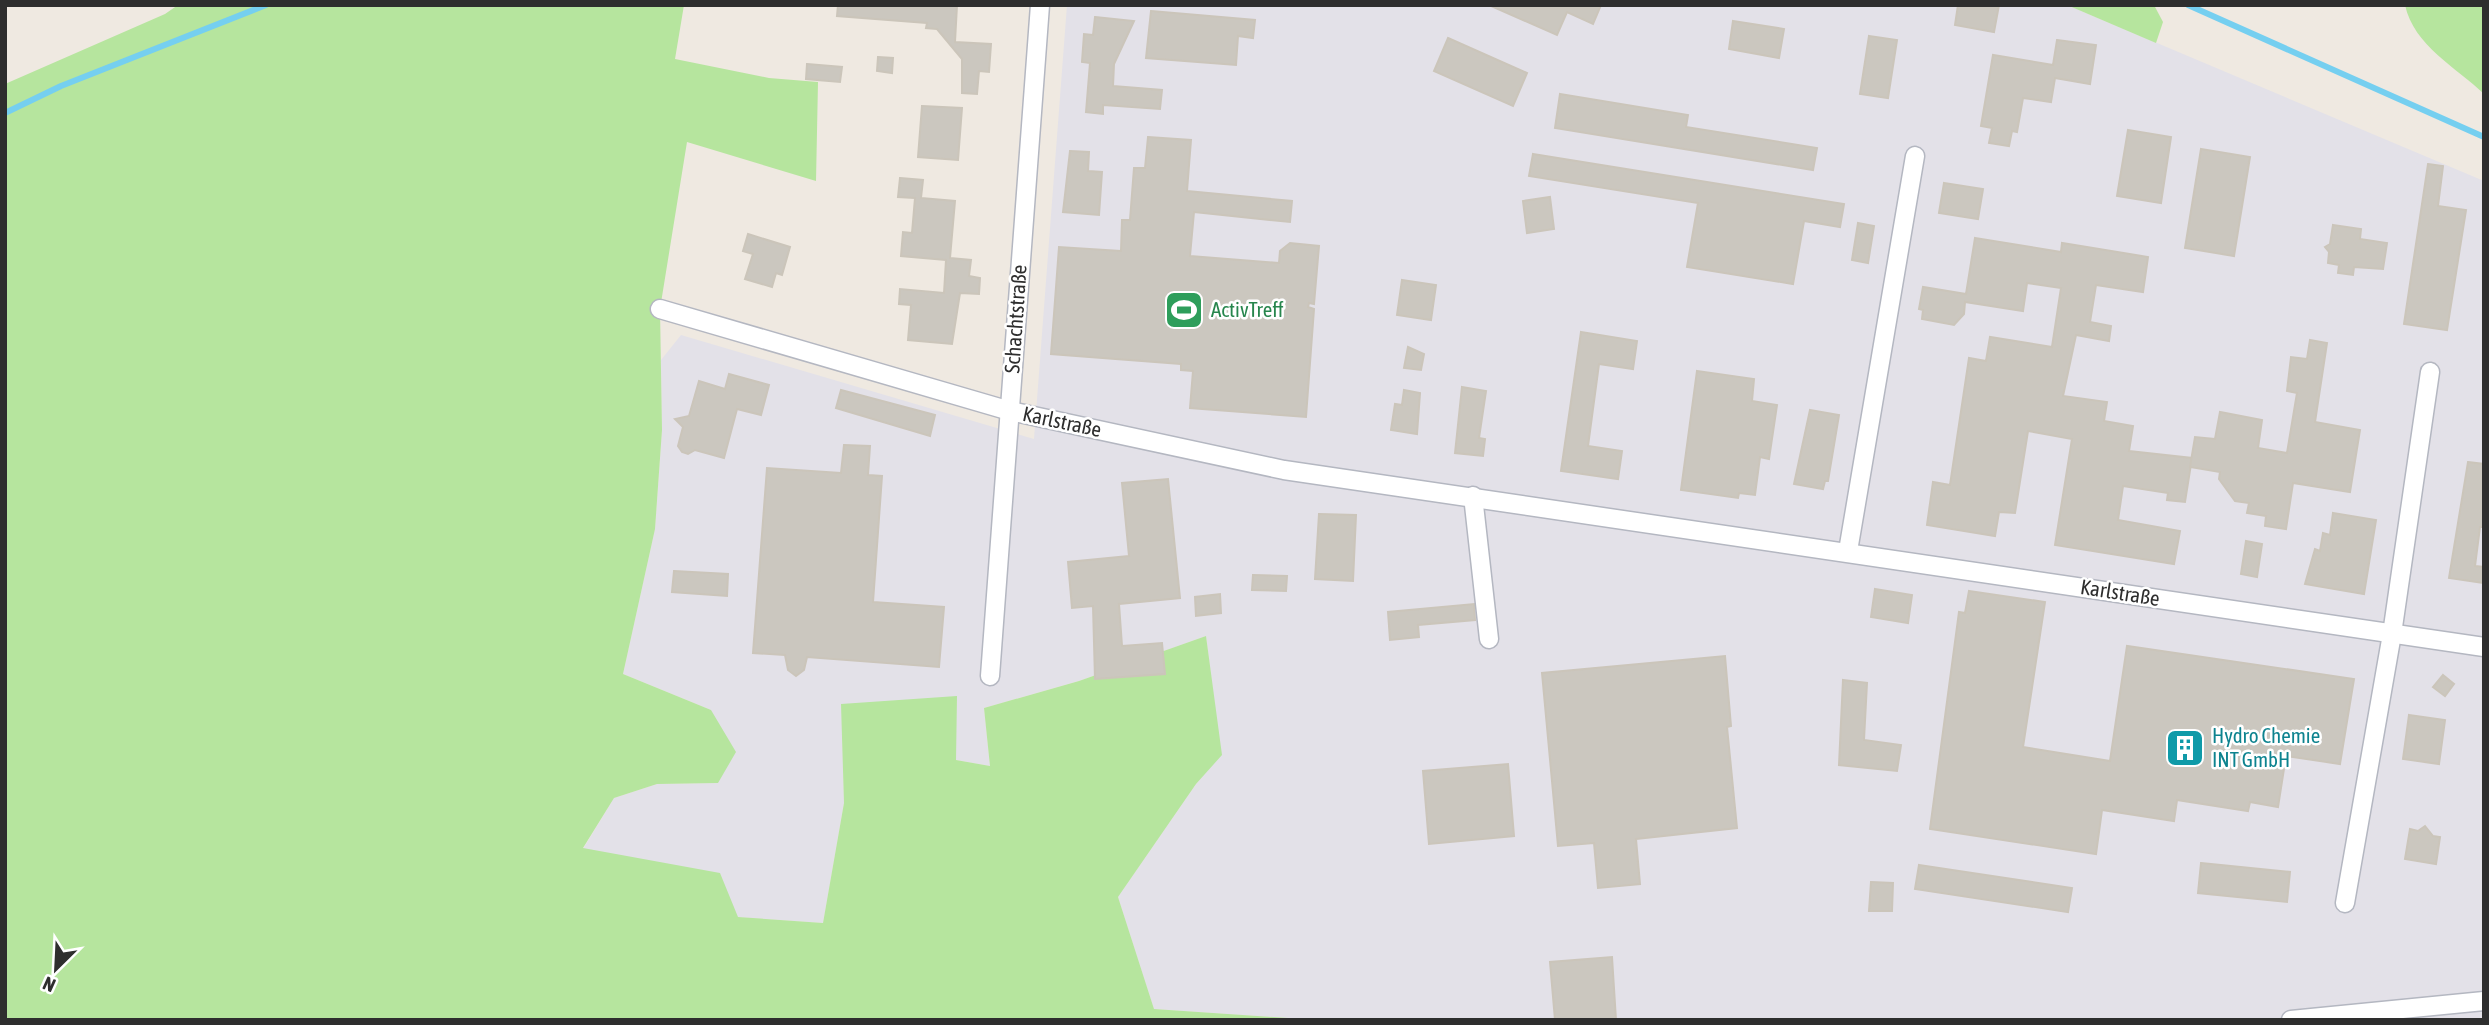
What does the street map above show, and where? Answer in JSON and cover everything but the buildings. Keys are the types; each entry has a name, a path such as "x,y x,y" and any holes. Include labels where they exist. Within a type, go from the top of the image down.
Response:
{"street":[{"name":"Schachtstraße","path":"990,676 1040,5"},
{"path":"1848,551 1915,156"},
{"name":"Karlstraße","path":"660,309 1010,411 1284,470 1848,551 2484,647"},
{"path":"2345,903 2392,634 2430,372"},
{"path":"1473,496 1489,639"},
{"path":"2291,1020 2484,1001"},
{"path":"2442,1020 2463,1003"}],"shaded area":[{"path":"1067,5 2067,5 2484,181 2484,1020 1317,1020 1154,1009 1118,897 1196,784 1221,755 1206,636 1079,681 984,708 990,766 956,760 842,704 844,803 823,923 737,917 583,849 614,798 657,784 718,783 711,710 623,674 655,529 662,430 661,360 681,335 1034,439"}],"green space":[{"path":"178,5 684,5 675,59 769,78 818,82 816,181 687,142 660,309 662,430 655,529 623,674 711,710 736,752 718,783 657,784 614,798 583,848 720,873 738,917 823,923 844,803 841,704 957,696 956,760 990,766 984,708 1079,681 1206,636 1222,755 1196,784 1118,897 1154,1009 1317,1020 5,1020 5,84 165,14"},
{"path":"2067,5 2154,5 2163,22 2156,43"},
{"path":"2405,5 2484,5 2484,94 2427,44 2417,32"}],"waterway":[{"path":"5,113 61,86 266,5"},
{"path":"2188,5 2484,137"}],"place":[{"name":"ActivTreff","path":"1184,310"},
{"name":"Hydro Chemie INT GmbH","path":"2185,748"}]}
